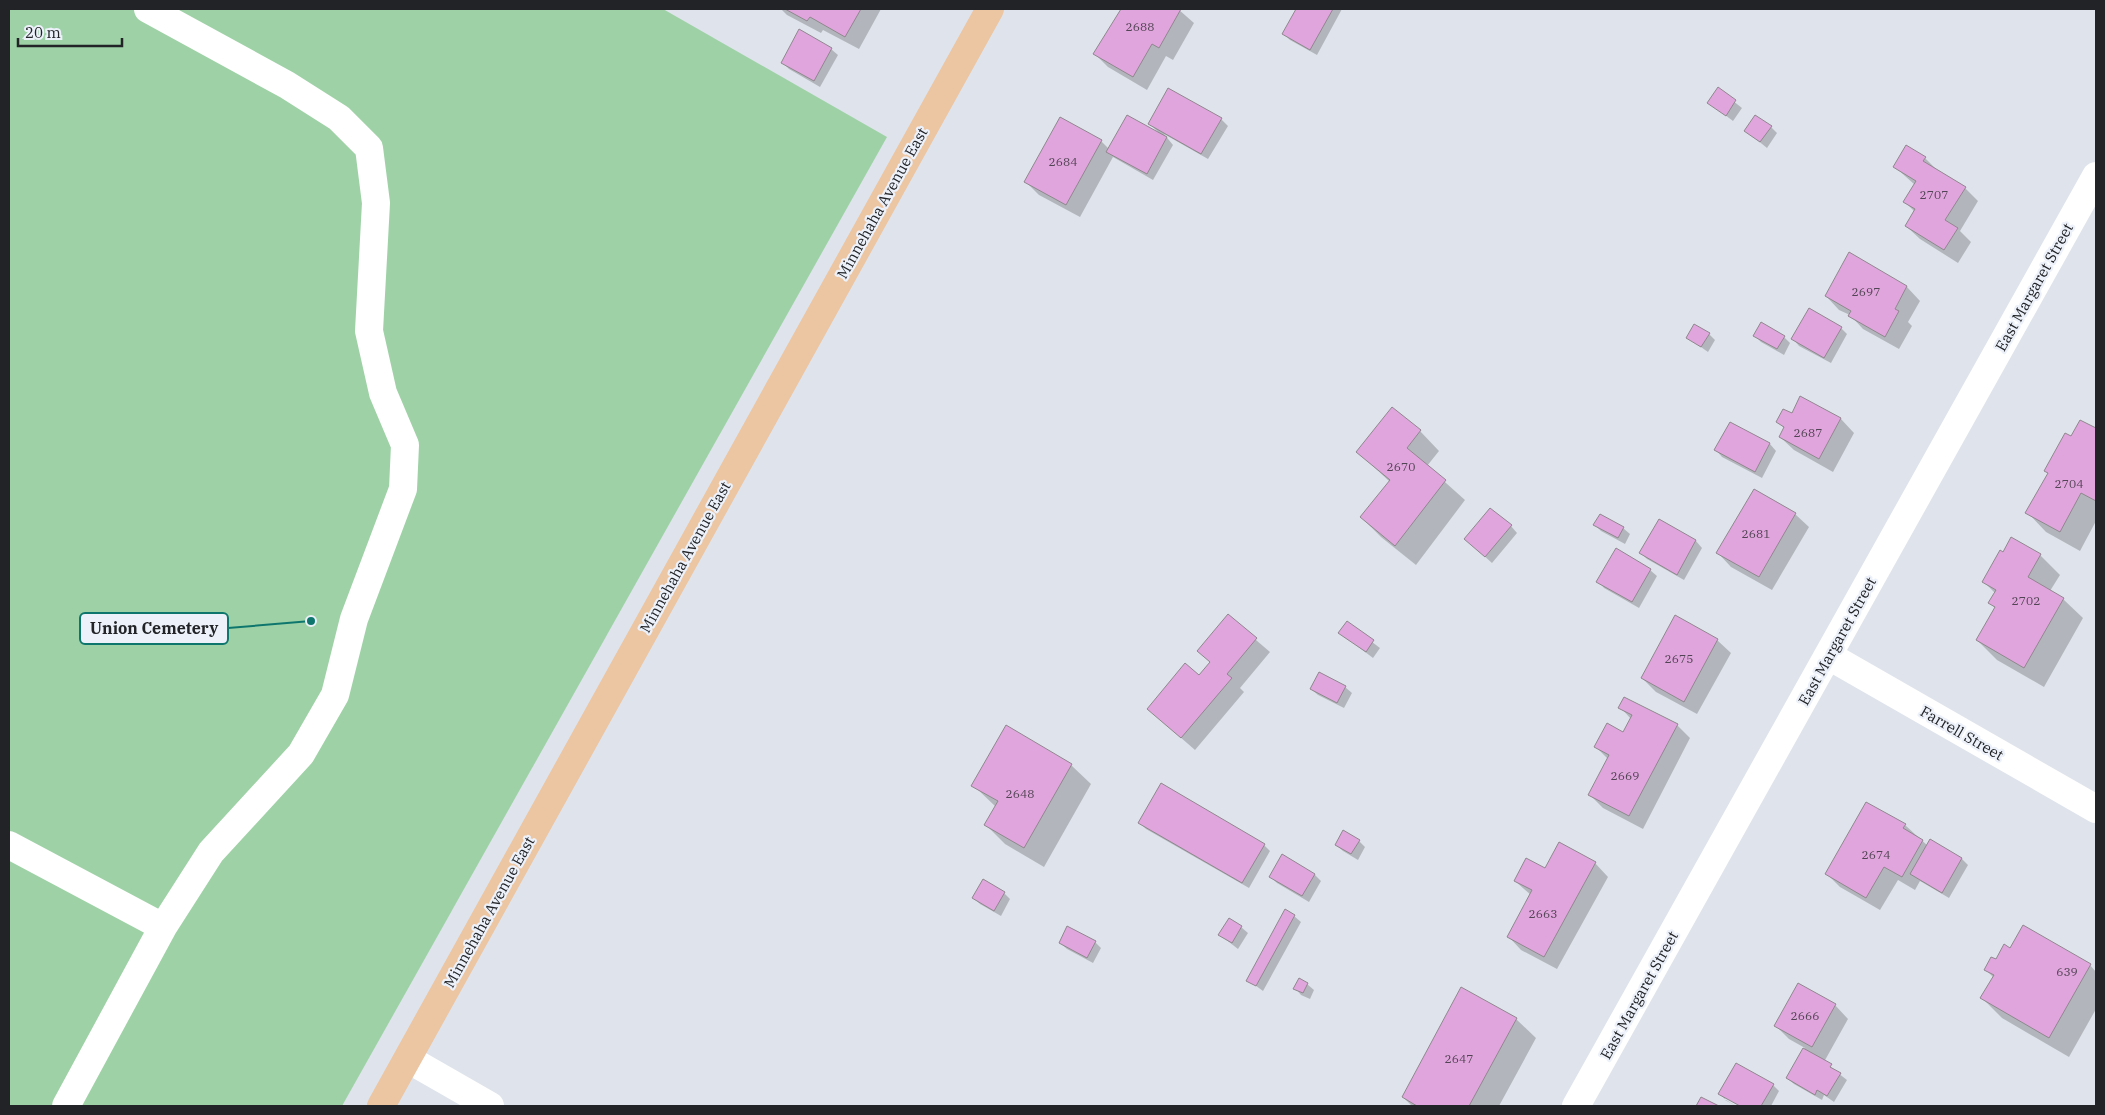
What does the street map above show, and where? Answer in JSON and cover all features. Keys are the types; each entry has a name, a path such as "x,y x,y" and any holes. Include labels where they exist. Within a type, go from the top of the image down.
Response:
{"main road":[{"name":"Minnehaha Avenue East","path":"381,1106 990,9"}],"street":[{"path":"66,1106 163,927 211,852 301,754 335,696 354,619 403,489 405,445 383,393 369,331 376,204 369,148 339,118 287,85 148,9"},
{"name":"East Margaret Street","path":"1576,1106 2096,176"},
{"name":"Farrell Street","path":"1829,656 2096,809"},
{"path":"9,845 163,927"},
{"path":"408,1059 490,1106"}],"green space":[{"path":"9,9 663,9 887,137 342,1106 9,1106"}],"building":[{"path":"785,9 861,9 845,37 810,17 807,21"},
{"path":"1121,9 1181,9 1159,48 1152,44 1133,77 1093,54"},
{"path":"1296,9 1333,9 1310,50 1282,34"},
{"path":"799,29 832,48 814,81 781,63"},
{"path":"1718,87 1736,100 1726,116 1707,103"},
{"path":"1168,88 1222,118 1201,154 1148,124"},
{"path":"1127,115 1167,137 1147,174 1106,152"},
{"path":"1755,115 1772,126 1760,142 1744,131"},
{"path":"1060,117 1102,140 1066,205 1024,182"},
{"path":"1906,145 1926,157 1923,161 1966,187 1945,220 1958,228 1944,250 1905,226 1915,209 1903,202 1916,181 1893,167"},
{"path":"1849,252 1907,286 1895,309 1899,311 1885,337 1848,316 1851,311 1825,296"},
{"path":"1809,308 1842,327 1824,358 1791,339"},
{"path":"1761,322 1785,336 1777,349 1753,336"},
{"path":"1694,324 1710,333 1701,347 1686,338"},
{"path":"1800,396 1841,418 1819,459 1779,437 1784,427 1776,422 1783,409 1792,413"},
{"path":"1392,407 1421,430 1407,448 1446,480 1395,546 1360,517 1390,480 1356,452"},
{"path":"2080,420 2096,428 2096,501 2081,493 2060,532 2025,513 2048,473 2044,471 2065,433 2071,436"},
{"path":"1730,422 1770,443 1755,472 1714,450"},
{"path":"1754,489 1796,513 1759,577 1716,553"},
{"path":"1490,508 1512,525 1485,557 1464,539"},
{"path":"1600,514 1624,527 1618,538 1593,525"},
{"path":"1659,519 1696,540 1677,575 1639,553"},
{"path":"2011,537 2041,554 2028,577 2064,598 2024,668 1976,640 1995,607 1988,603 1996,590 1982,582 2000,550 2003,552"},
{"path":"1616,548 1651,569 1632,602 1596,582"},
{"path":"1228,614 1257,638 1227,674 1232,678 1181,738 1147,709 1185,663 1199,675 1210,662 1197,651"},
{"path":"1675,615 1718,639 1684,702 1641,678"},
{"path":"1347,621 1374,640 1366,652 1338,633"},
{"path":"1319,672 1346,686 1337,703 1310,689"},
{"path":"1624,697 1678,724 1629,816 1588,795 1609,755 1594,747 1607,723 1623,732 1632,715 1618,708"},
{"path":"1006,725 1072,764 1024,848 984,825 998,801 971,786"},
{"path":"1161,783 1265,844 1242,883 1138,823"},
{"path":"1866,802 1906,824 1903,828 1923,840 1902,877 1884,867 1866,898 1825,874"},
{"path":"1343,830 1360,840 1351,854 1335,845"},
{"path":"1930,839 1962,858 1942,893 1910,874"},
{"path":"1559,842 1596,862 1544,957 1507,937 1532,890 1514,881 1526,858 1545,868"},
{"path":"1282,854 1315,874 1302,896 1269,877"},
{"path":"983,879 1005,892 994,911 972,898"},
{"path":"1285,909 1295,915 1256,986 1246,981"},
{"path":"1229,918 1242,926 1232,943 1218,935"},
{"path":"2023,925 2091,964 2049,1038 1980,998 1994,975 1984,970 1991,957 1996,959 2004,944 2010,948"},
{"path":"1067,926 1096,941 1087,958 1059,943"},
{"path":"1299,978 1308,983 1303,993 1293,989"},
{"path":"1798,983 1836,1004 1812,1047 1774,1026"},
{"path":"1461,987 1517,1018 1469,1106 1417,1106 1402,1097"},
{"path":"1803,1048 1832,1064 1830,1067 1841,1073 1827,1096 1817,1090 1815,1095 1786,1078"},
{"path":"1736,1063 1774,1084 1761,1106 1740,1106 1718,1094"},
{"path":"1701,1097 1719,1106 1696,1106"}],"place":[{"name":"Union Cemetery","path":"311,621"}]}
